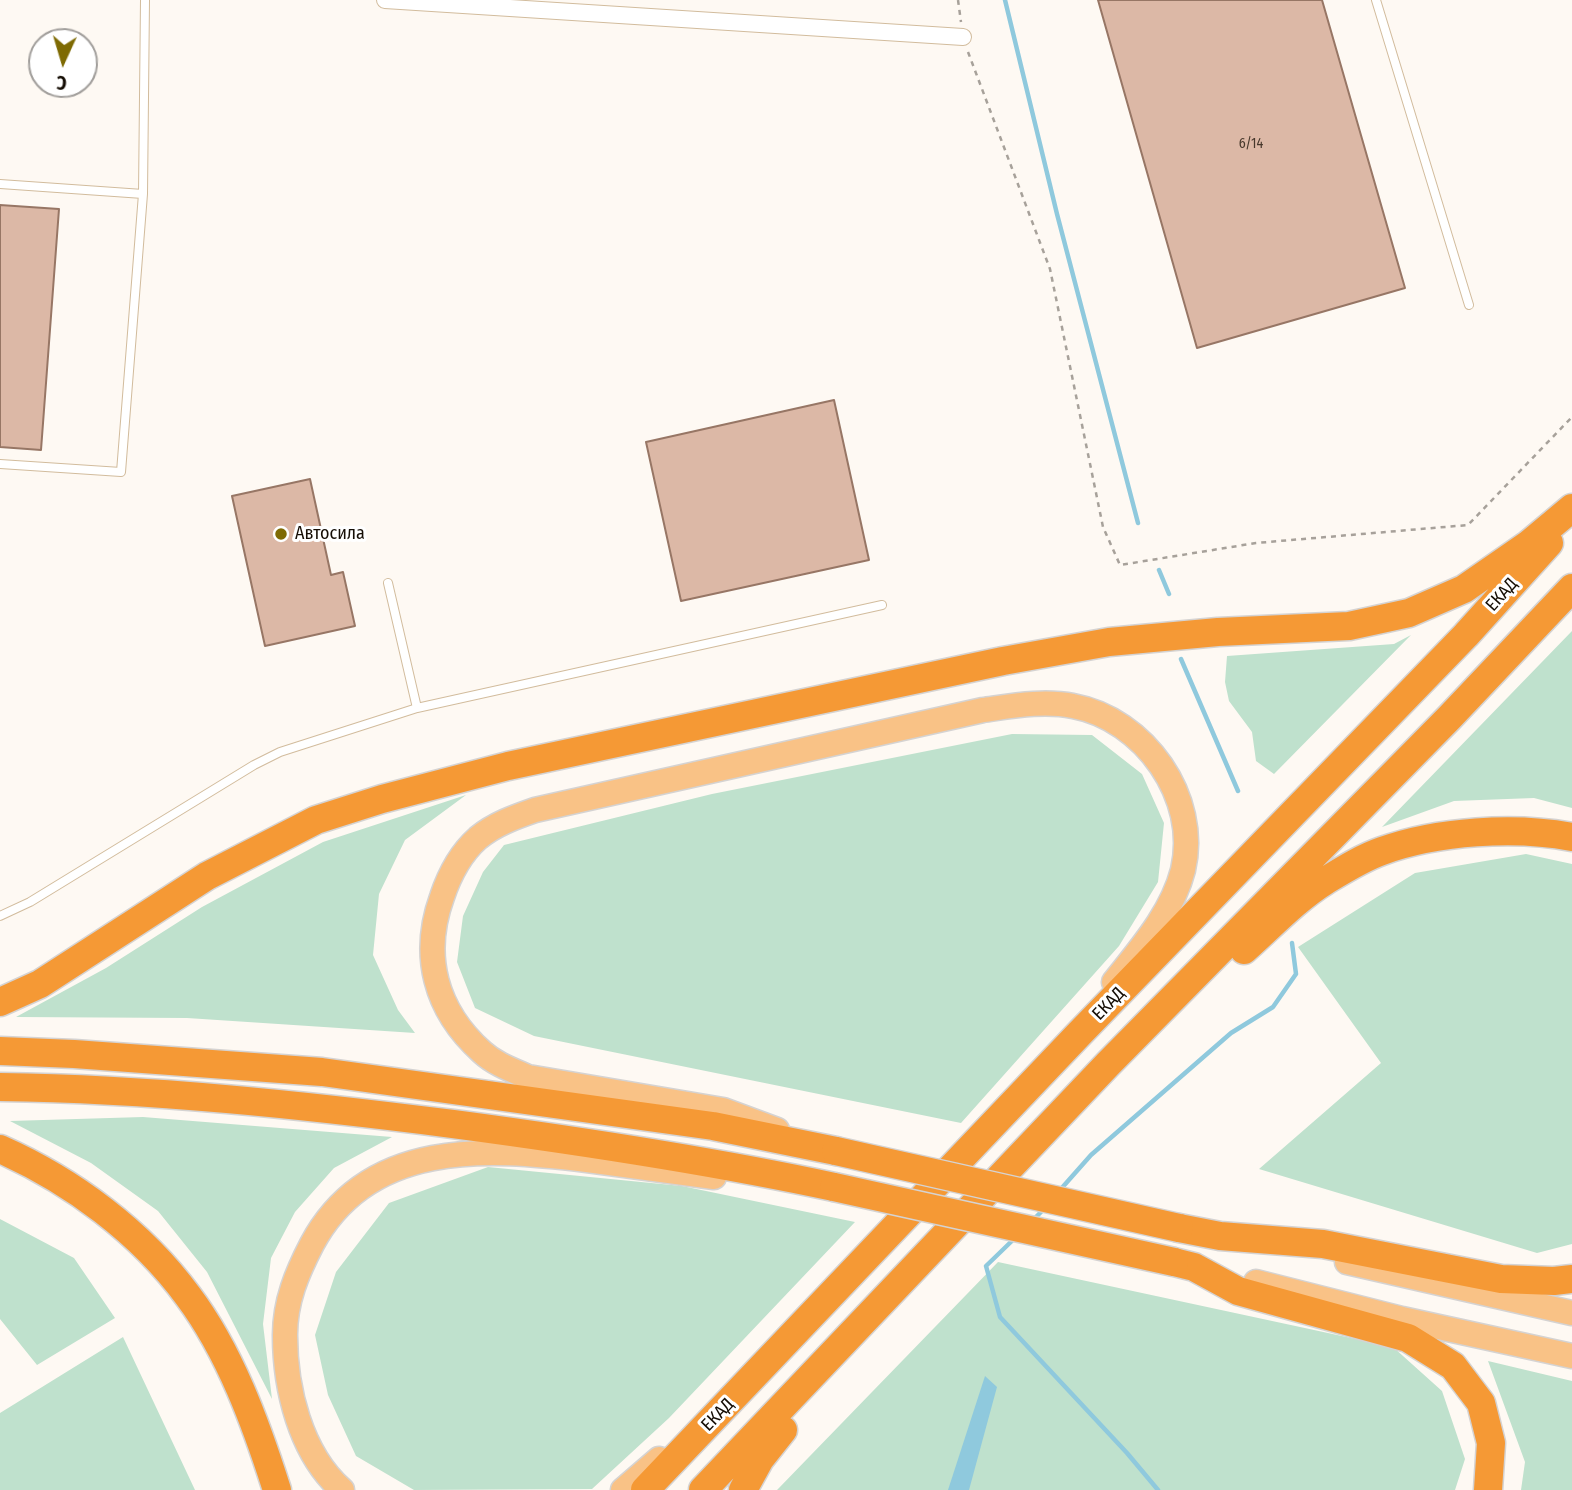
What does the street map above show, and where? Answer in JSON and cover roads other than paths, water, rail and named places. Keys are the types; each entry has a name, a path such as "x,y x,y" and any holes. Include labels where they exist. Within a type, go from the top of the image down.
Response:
{"highway":[{"path":"0,1002 40,984 207,876 317,820 369,803 508,766 1029,656 1156,636 1349,626 1409,612 1464,589 1529,544 1572,508"},
{"name":"ЕКАД","path":"645,1490 1080,1033 1466,635 1572,518"},
{"path":"703,1490 1108,1064 1439,728 1572,588"},
{"path":"1108,1064 1323,883 1356,863 1381,851 1435,838 1519,832 1572,837"},
{"path":"0,1051 322,1072 713,1126 1220,1236 1323,1244 1502,1279 1554,1282 1572,1279"},
{"path":"0,1087 74,1088 322,1107 570,1140 789,1177 1184,1265 1238,1291 1408,1338 1453,1366 1481,1403 1491,1443 1488,1490"},
{"path":"0,1149 78,1192 151,1251 189,1297 222,1353 247,1406 277,1490"},
{"path":"743,1490 760,1459 842,1360 879,1306"}],"main road":[{"path":"809,1145 723,1110 528,1077 502,1066 482,1052 454,1019 444,1002 436,985 433,968 433,930 436,914 448,879 476,839 506,820 535,810 983,710 1049,704 1092,710 1127,729 1158,759 1175,792 1185,830 1186,850 1179,881 1162,919 1087,1016 1080,1033"},
{"path":"342,1490 315,1456 303,1430 291,1393 285,1356 285,1328 289,1300 300,1268 317,1236 351,1193 408,1165 440,1156 473,1152 534,1154 747,1181 789,1177"},
{"path":"1220,1236 1572,1313"},
{"path":"1184,1265 1402,1319 1572,1356"},
{"path":"623,1490 670,1450 704,1430"}],"street":[{"path":"385,0 963,37"}],"lane":[{"path":"0,464 121,472 143,194 145,0"},
{"path":"1376,0 1469,305"},
{"path":"0,184 143,194"},
{"path":"388,583 417,708"},
{"path":"0,916 30,902 280,752 417,708 882,605"}],"water":[{"path":"985,1376 997,1387 969,1490 948,1490"}],"waterway":[{"path":"1005,0 1057,214 1138,523"},
{"path":"1159,570 1169,594"},
{"path":"1181,659 1238,791"},
{"path":"1060,1190 1091,1155 1231,1033 1273,1007 1296,974 1292,943"},
{"path":"1032,1221 1045,1208"},
{"path":"1016,1237 986,1266 1000,1317 1158,1490"}],"place":[{"name":"Автосила","path":"281,534"}]}
